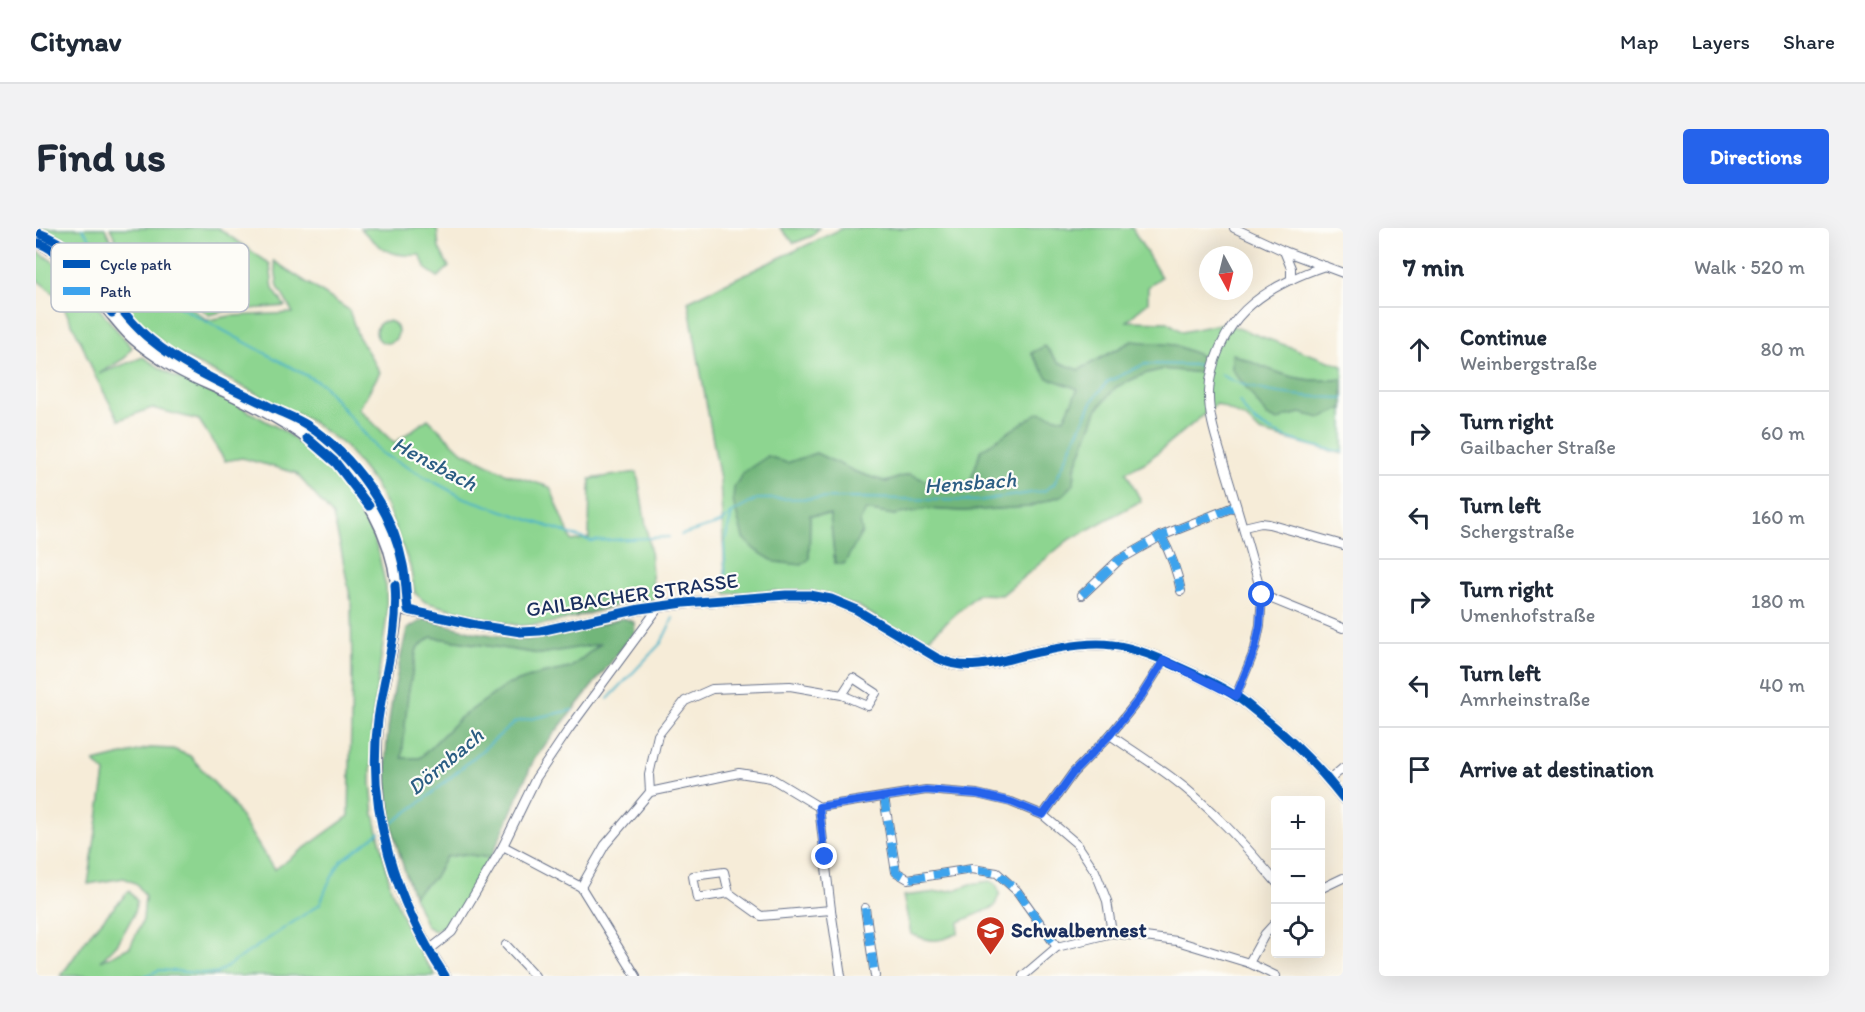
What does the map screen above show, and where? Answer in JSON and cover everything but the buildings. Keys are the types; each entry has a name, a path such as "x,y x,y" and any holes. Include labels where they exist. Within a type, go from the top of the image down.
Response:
{"street":[{"path":"1234,228 1284,251 1343,273"},
{"path":"36,242 51,250"},
{"path":"1284,251 1291,268 1291,280"},
{"path":"1236,696 1255,649 1260,625 1262,595 1211,417 1210,384 1216,360 1227,335 1245,310 1265,294 1325,266"},
{"path":"111,312 124,329 177,370 228,393 299,432 336,463 376,516 394,569 397,608 378,722 377,781 380,814 388,853 409,909 445,976"},
{"path":"1082,595 1119,560 1161,536 1236,506"},
{"path":"1244,528 1261,523 1269,524 1343,545"},
{"path":"1161,536 1178,573 1181,591"},
{"name":"GAILBACHER STRASSE","path":"397,608 520,632 540,631 640,609 705,600 810,595 831,599 855,609 947,663 963,666 983,666 1042,651 1086,645 1110,645 1136,650 1164,660 1236,696 1284,734 1329,780 1343,798"},
{"path":"1262,595 1343,628"},
{"path":"429,950 452,932 503,846 536,778 569,729 659,608"},
{"path":"1043,815 1073,773 1110,735 1140,698 1164,660"},
{"path":"651,792 649,775 658,735 685,701 712,689 790,686 842,695"},
{"path":"1110,735 1171,777 1208,808 1271,877"},
{"path":"1329,780 1343,768"},
{"path":"581,886 605,845 651,792 739,773 771,778 819,807 926,790 977,794 1011,802 1043,815 1077,844 1095,871 1107,901 1112,933"},
{"path":"884,797 896,872 908,879 972,869 997,873 1017,891 1057,947"},
{"path":"819,807 841,976"},
{"path":"503,846 581,886 636,976"},
{"path":"729,893 697,898 693,876 724,872 729,893 761,916 831,909"},
{"path":"1325,887 1343,878"},
{"path":"865,908 875,976"},
{"path":"1249,963 1271,927"},
{"path":"1023,976 1057,947 1112,933 1177,940 1249,963 1276,976"},
{"path":"506,945 535,976"}],"green space":[{"path":"40,228 105,228 112,243 69,243 64,238"},
{"path":"110,228 218,228 240,243 118,243"},
{"path":"360,228 437,228 439,248 449,267 438,277 426,269 420,255 392,253 380,246"},
{"path":"780,228 819,228 812,236 794,243"},
{"path":"843,228 1132,228 1161,277 1148,287 1148,302 1127,321 1168,322 1182,332 1224,323 1343,366 1343,379 1312,380 1286,375 1233,354 1287,416 1301,413 1321,418 1343,408 1343,454 1260,432 1247,419 1217,404 1146,462 1126,472 1141,501 1067,541 1002,595 978,594 921,645 858,606 775,591 726,594 720,480 688,301","holes":["1132,341 1202,373 1163,369 1144,374 1116,387 1098,408 1075,468 1074,484 1063,495 1028,507 963,511 927,509 894,515 866,510 835,563 830,515 810,515 809,559 768,456 787,463 816,453 856,472 886,482 909,474 934,484 970,482 1064,420 1078,389 1057,362 1079,370"]},
{"path":"249,249 270,264 273,289 285,306 249,309"},
{"path":"36,251 51,260 51,291 36,279"},
{"path":"274,261 349,310 358,336 380,372 359,409 394,443 428,419 461,451 505,473 550,487 572,541 589,538 590,479 637,472 650,549 654,600 623,604 601,593 584,598 576,617 544,624 520,626 425,602 415,593 410,566 387,507 374,483 345,446 309,420 174,352 129,312 197,312 207,320 230,316 293,313 278,287"},
{"path":"66,312 102,312 132,347 125,358 99,374 143,357 173,376 223,397 282,430 321,459 365,515 378,551 386,587 387,615 372,723 371,783 374,814 391,889 407,927 436,976 61,976 90,934 129,891 137,901 133,916 118,943 101,961 130,947 143,920 145,896 137,884 124,878 88,884 105,773 94,762 150,748 173,749 190,756 232,803 274,870 349,816 351,602 333,516 296,473 242,458 225,461 199,420 152,408 119,420 95,376"},
{"path":"205,312 222,312 209,315"},
{"path":"387,321 395,324 398,332 395,340 387,343 379,340 376,332 379,324"},
{"path":"1132,341 1175,345 1206,358 1203,373 1163,369 1144,374 1116,387 1098,408 1075,468 1074,484 1063,495 1028,507 963,511 927,509 894,515 866,510 860,520 862,532 844,564 835,563 830,515 810,515 809,559 802,565 775,562 755,550 743,538 733,501 734,487 744,472 768,456 787,463 816,453 856,472 886,482 910,474 934,484 970,482 981,450 1039,412 1064,419 1078,389 1048,378 1031,353 1045,346 1058,362 1079,370"},
{"path":"1232,354 1273,371 1299,378 1343,379 1343,408 1321,418 1301,413 1278,421 1267,416 1232,369"},
{"path":"601,593 623,604 576,617 584,598"},
{"path":"623,618 634,622 635,632 534,759 491,858 464,854 446,857 434,878 413,895 393,831 388,805 386,771 388,730 407,629 424,619 474,632 526,640 575,631","holes":["431,637 540,654 600,644 570,668 537,675 507,685 460,718 420,758 402,758 408,694 417,648"]},
{"path":"431,637 540,654 601,643 570,668 537,675 507,685 460,718 420,758 401,758 408,694 417,648"},
{"path":"464,854 491,858 462,910 445,925 434,931 426,926 413,895 434,878 446,857"},
{"path":"990,881 996,884 1000,893 994,907 959,922 958,933 934,940 911,934 903,896 955,890 971,884"}],"waterway":[{"name":"Hensbach","path":"82,228 93,243"},
{"name":"Hensbach","path":"189,312 322,384 381,453 462,497 591,541 669,537"},
{"name":"Hensbach","path":"681,535 720,523 732,513 757,499 864,498 977,501 1044,491 1054,484 1093,400 1107,382 1145,364 1201,365"},
{"name":"Hensbach","path":"1220,374 1233,381 1263,390 1343,398"},
{"path":"1239,401 1255,421 1278,434 1305,444 1343,452"},
{"name":"Dörnbach","path":"721,591 726,584 724,545 732,513"},
{"name":"Dörnbach","path":"608,699 661,643 673,618"},
{"name":"Dörnbach","path":"387,827 430,795 515,722 573,710"},
{"name":"Dörnbach","path":"145,976 159,970 216,974 320,904 341,861 380,832"}],"marked path":[{"path":"1082,595 1119,560 1161,536 1236,506"},
{"path":"1161,536 1173,562 1181,591"},
{"path":"884,797 896,872 908,879 972,869 997,873 1017,891 1057,947"},
{"path":"865,908 875,976"}],"cycle path":[{"path":"36,232 59,243"},
{"path":"39,243 51,249"},
{"path":"123,312 151,340 179,360 303,422 340,452 368,486 390,524 403,565 408,610 521,632 540,631 640,609 684,603 810,595 831,599 855,609 937,658 950,663 990,664 1078,645 1121,646 1139,651 1208,680 1237,697 1293,743 1343,798"},
{"path":"307,438 336,463 369,506"},
{"path":"395,585 393,636 378,720 375,754 381,821 399,886 412,917 445,976"}],"place":[{"name":"Schwalbennest","path":"990,956"}],"route":[{"path":"825,857 819,807 926,790 977,794 1011,802 1043,815 1073,773 1110,735 1140,698 1164,660 1236,696 1255,649 1260,625 1262,595"}]}
